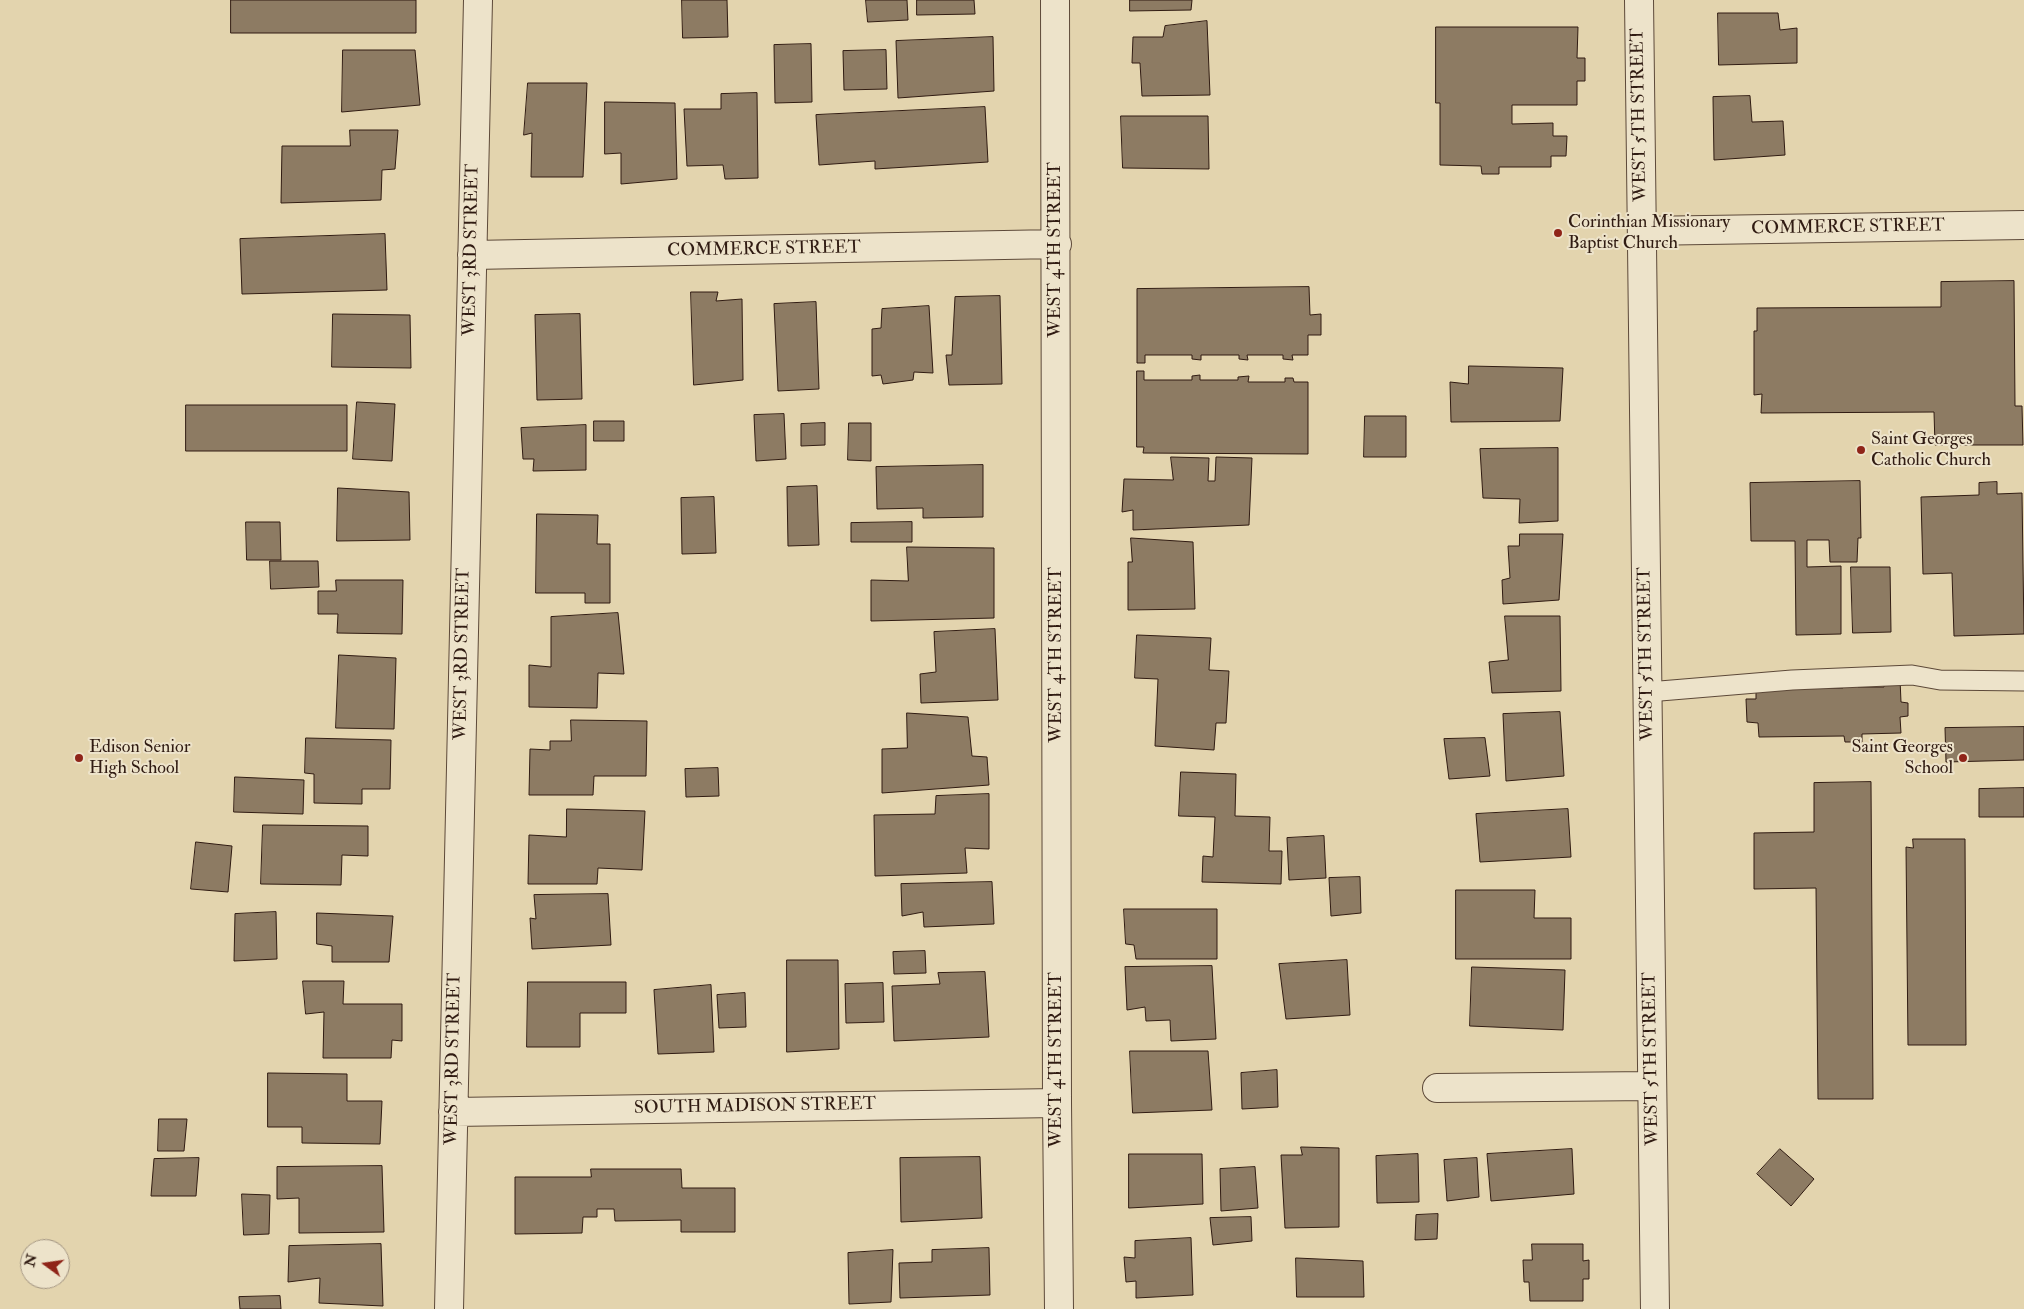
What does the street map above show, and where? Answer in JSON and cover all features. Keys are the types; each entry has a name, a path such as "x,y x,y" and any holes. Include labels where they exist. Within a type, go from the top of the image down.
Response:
{"street":[{"name":"WEST 3RD STREET","path":"449,1309 478,0"},
{"name":"WEST 4TH STREET","path":"1055,0 1059,1309"},
{"name":"WEST 5TH STREET","path":"1639,0 1655,1309"},
{"name":"COMMERCE STREET","path":"1642,231 2024,225"},
{"name":"COMMERCE STREET","path":"472,255 1057,244"},
{"path":"1437,1088 1652,1086"},
{"name":"SOUTH MADISON STREET","path":"453,1112 1057,1103"}],"lane":[{"path":"1648,692 1792,680 1912,675 1940,680 2024,681"}],"building":[{"path":"231,0 416,0 416,33 231,33"},
{"path":"682,0 727,0 728,37 683,38"},
{"path":"866,0 907,0 908,20 868,22"},
{"path":"917,0 974,0 975,14 917,15"},
{"path":"1130,0 1192,0 1191,10 1130,11"},
{"path":"1718,13 1778,13 1780,30 1797,28 1797,63 1719,65"},
{"path":"1207,21 1210,95 1142,96 1140,63 1132,63 1133,37 1163,37 1165,26"},
{"path":"1436,27 1578,27 1577,58 1585,58 1585,81 1577,81 1577,105 1512,105 1512,124 1553,123 1553,136 1567,136 1566,156 1551,156 1551,167 1499,167 1499,174 1482,174 1481,166 1440,165 1440,103 1436,103"},
{"path":"993,37 994,91 898,98 896,41"},
{"path":"811,44 812,102 775,103 774,45"},
{"path":"343,50 415,50 420,105 342,112"},
{"path":"886,50 887,89 844,90 843,51"},
{"path":"528,83 587,83 583,177 531,177 532,133 524,135"},
{"path":"757,93 758,178 725,179 723,165 687,166 684,109 721,109 721,94"},
{"path":"1750,96 1752,122 1783,121 1785,155 1714,160 1713,97"},
{"path":"605,102 675,103 677,179 621,184 621,153 605,154"},
{"path":"985,107 988,162 875,169 875,161 819,165 816,115"},
{"path":"1121,116 1208,116 1209,169 1123,168"},
{"path":"350,130 398,130 395,169 382,170 381,200 281,203 282,146 350,146"},
{"path":"385,234 387,290 242,294 240,239"},
{"path":"2014,281 2015,406 2022,406 2023,445 1935,445 1934,412 1761,413 1762,394 1754,395 1754,331 1757,331 1757,308 1941,307 1941,282"},
{"path":"1309,287 1310,315 1321,314 1321,335 1308,335 1308,355 1292,355 1293,360 1283,359 1283,355 1247,355 1248,360 1239,359 1239,355 1201,355 1201,360 1192,359 1192,355 1145,355 1145,363 1137,363 1137,289"},
{"path":"691,292 718,292 716,301 742,299 743,380 694,385"},
{"path":"1000,296 1002,384 949,385 946,355 952,355 955,297"},
{"path":"816,302 819,389 778,391 774,304"},
{"path":"929,306 933,373 914,372 913,380 883,384 881,375 872,376 872,329 881,328 882,309"},
{"path":"333,314 410,315 411,368 332,367"},
{"path":"580,314 582,399 537,400 535,315"},
{"path":"1469,366 1563,368 1560,421 1451,422 1450,382 1468,384"},
{"path":"1137,371 1144,371 1144,380 1192,380 1192,376 1200,375 1200,380 1238,380 1238,377 1249,376 1248,382 1285,382 1285,378 1293,378 1294,382 1308,382 1308,454 1143,453 1144,447 1137,447"},
{"path":"357,402 395,404 392,461 353,459"},
{"path":"186,405 347,405 347,451 186,451"},
{"path":"784,414 786,459 756,461 754,415"},
{"path":"1365,416 1406,416 1406,457 1364,457"},
{"path":"594,421 624,421 624,441 594,441"},
{"path":"825,423 825,445 801,446 801,424"},
{"path":"849,423 871,423 871,461 848,460"},
{"path":"586,425 586,470 533,471 534,459 523,459 521,428"},
{"path":"1558,448 1558,521 1519,523 1520,499 1483,498 1480,449"},
{"path":"1171,457 1209,458 1208,481 1215,481 1216,457 1252,458 1249,525 1133,530 1133,510 1122,512 1124,479 1173,480"},
{"path":"983,465 983,517 923,518 923,508 877,509 876,467"},
{"path":"1860,481 1861,538 1858,538 1857,562 1830,562 1829,540 1807,540 1807,567 1841,566 1841,634 1796,635 1795,541 1751,541 1750,483"},
{"path":"1997,482 1997,494 2022,493 2024,634 1954,636 1952,573 1923,574 1921,497 1979,495 1979,483"},
{"path":"817,486 819,545 788,546 787,487"},
{"path":"338,488 409,492 410,540 337,541"},
{"path":"714,497 716,553 682,554 681,498"},
{"path":"537,514 598,515 597,544 610,544 610,603 585,603 585,593 536,593"},
{"path":"246,522 280,522 281,560 247,560"},
{"path":"912,522 912,542 851,542 851,523"},
{"path":"1520,534 1563,534 1559,600 1503,604 1502,580 1510,578 1508,546 1519,546"},
{"path":"1131,538 1193,542 1195,609 1128,610 1128,562 1132,562"},
{"path":"907,547 994,548 994,618 871,621 871,580 908,581"},
{"path":"270,561 318,561 319,587 271,589"},
{"path":"1851,567 1890,567 1891,632 1853,633"},
{"path":"336,580 403,580 402,634 337,633 338,614 318,614 318,591 336,591"},
{"path":"618,613 624,674 598,673 597,708 529,707 529,665 551,667 551,617"},
{"path":"1505,616 1560,616 1561,691 1492,693 1489,662 1508,660"},
{"path":"995,629 998,700 921,703 920,674 936,672 934,632"},
{"path":"1137,635 1211,638 1209,670 1229,671 1226,723 1216,723 1214,750 1155,746 1158,679 1135,678"},
{"path":"339,655 396,658 394,729 336,728"},
{"path":"1900,679 1901,702 1908,703 1908,716 1900,717 1901,733 1862,734 1862,742 1845,742 1844,736 1759,737 1758,723 1747,722 1746,699 1756,699 1756,689 1843,688 1843,680 1858,680 1858,687 1884,687 1884,680"},
{"path":"1560,712 1564,776 1506,781 1503,714"},
{"path":"907,713 968,717 972,756 987,757 989,785 882,793 882,749 907,748"},
{"path":"571,720 647,721 646,776 594,776 593,795 529,795 530,749 550,750 550,741 571,741"},
{"path":"2024,727 2024,760 1946,762 1945,728"},
{"path":"306,738 391,740 390,789 362,789 362,804 314,803 314,774 305,773"},
{"path":"1485,738 1490,776 1449,779 1444,739"},
{"path":"718,768 719,796 686,797 685,769"},
{"path":"1181,772 1236,774 1235,816 1270,817 1269,851 1282,851 1281,884 1202,882 1203,856 1213,857 1215,817 1179,816"},
{"path":"235,777 304,780 303,814 234,812"},
{"path":"1871,782 1873,1099 1818,1099 1816,888 1754,889 1754,833 1814,832 1814,783"},
{"path":"2024,788 2024,817 1979,817 1979,789"},
{"path":"989,794 989,849 965,848 967,873 875,876 874,815 935,814 936,796"},
{"path":"567,809 645,811 642,870 598,868 597,884 528,884 529,835 566,837"},
{"path":"1568,809 1571,857 1480,862 1476,814"},
{"path":"263,825 368,826 368,856 342,855 341,885 261,884"},
{"path":"1324,836 1326,878 1289,880 1287,838"},
{"path":"1913,839 1965,839 1966,1045 1908,1045 1906,847 1913,848"},
{"path":"196,842 232,846 228,892 191,889"},
{"path":"1360,877 1361,913 1331,916 1329,878"},
{"path":"992,882 994,924 924,927 923,912 902,916 901,884"},
{"path":"1456,890 1535,890 1534,918 1571,918 1571,959 1456,959"},
{"path":"608,894 611,945 532,949 530,918 536,919 534,895"},
{"path":"1124,909 1217,909 1217,959 1136,959 1134,945 1126,944"},
{"path":"276,912 277,959 234,961 235,914"},
{"path":"317,913 393,916 389,962 332,962 332,946 317,944"},
{"path":"925,951 926,973 894,974 893,952"},
{"path":"787,960 838,960 839,1049 787,1052"},
{"path":"1347,960 1350,1015 1286,1019 1279,964"},
{"path":"1212,966 1216,1039 1171,1041 1170,1020 1146,1021 1145,1007 1127,1010 1125,967"},
{"path":"1472,967 1565,970 1563,1030 1470,1026"},
{"path":"985,972 989,1037 894,1041 892,986 940,984 938,973"},
{"path":"303,981 344,981 343,1004 402,1004 402,1041 392,1040 391,1058 323,1058 324,1012 306,1014"},
{"path":"528,982 626,982 626,1013 580,1013 580,1047 527,1047"},
{"path":"883,983 884,1022 846,1023 845,984"},
{"path":"711,985 714,1052 658,1054 654,990"},
{"path":"745,993 746,1027 719,1028 717,995"},
{"path":"1130,1051 1208,1051 1212,1110 1133,1113"},
{"path":"1277,1070 1278,1107 1242,1109 1241,1073"},
{"path":"268,1073 347,1074 347,1101 382,1101 380,1144 302,1143 302,1127 268,1127"},
{"path":"159,1119 187,1119 184,1151 158,1151"},
{"path":"1301,1147 1339,1148 1339,1227 1285,1228 1281,1155 1302,1155"},
{"path":"1572,1149 1574,1194 1491,1201 1487,1154"},
{"path":"1780,1149 1814,1179 1791,1206 1757,1174"},
{"path":"1129,1154 1202,1154 1203,1204 1129,1208"},
{"path":"1418,1154 1419,1202 1377,1203 1376,1156"},
{"path":"980,1157 982,1218 901,1222 900,1158"},
{"path":"199,1158 196,1196 151,1196 154,1159"},
{"path":"1477,1158 1479,1197 1447,1201 1444,1160"},
{"path":"382,1166 384,1232 299,1233 299,1198 277,1199 277,1167"},
{"path":"1255,1167 1258,1208 1221,1211 1220,1169"},
{"path":"591,1169 681,1169 682,1188 735,1188 735,1232 681,1232 681,1220 615,1221 614,1209 597,1209 597,1217 583,1217 582,1233 515,1234 515,1177 591,1177"},
{"path":"242,1194 270,1195 269,1234 244,1235"},
{"path":"1438,1214 1437,1239 1415,1240 1416,1215"},
{"path":"1251,1217 1252,1241 1213,1245 1210,1218"},
{"path":"1191,1238 1193,1295 1136,1298 1136,1281 1126,1282 1124,1257 1135,1258 1135,1241"},
{"path":"381,1244 383,1306 319,1303 320,1278 288,1282 289,1246"},
{"path":"1532,1244 1583,1244 1583,1261 1589,1260 1589,1279 1583,1279 1583,1301 1530,1301 1529,1282 1524,1282 1523,1260 1532,1260"},
{"path":"989,1248 990,1295 900,1298 899,1263 932,1262 932,1250"},
{"path":"893,1250 891,1302 849,1304 848,1253"},
{"path":"1296,1258 1363,1261 1364,1297 1297,1297"},
{"path":"280,1296 281,1309 240,1309 239,1297"}],"place":[{"name":"Corinthian Missionary Baptist Church","path":"1558,233"},
{"name":"Saint Georges Catholic Church","path":"1861,450"},
{"name":"Edison Senior High School","path":"79,758"},
{"name":"Saint Georges School","path":"1963,758"}]}
